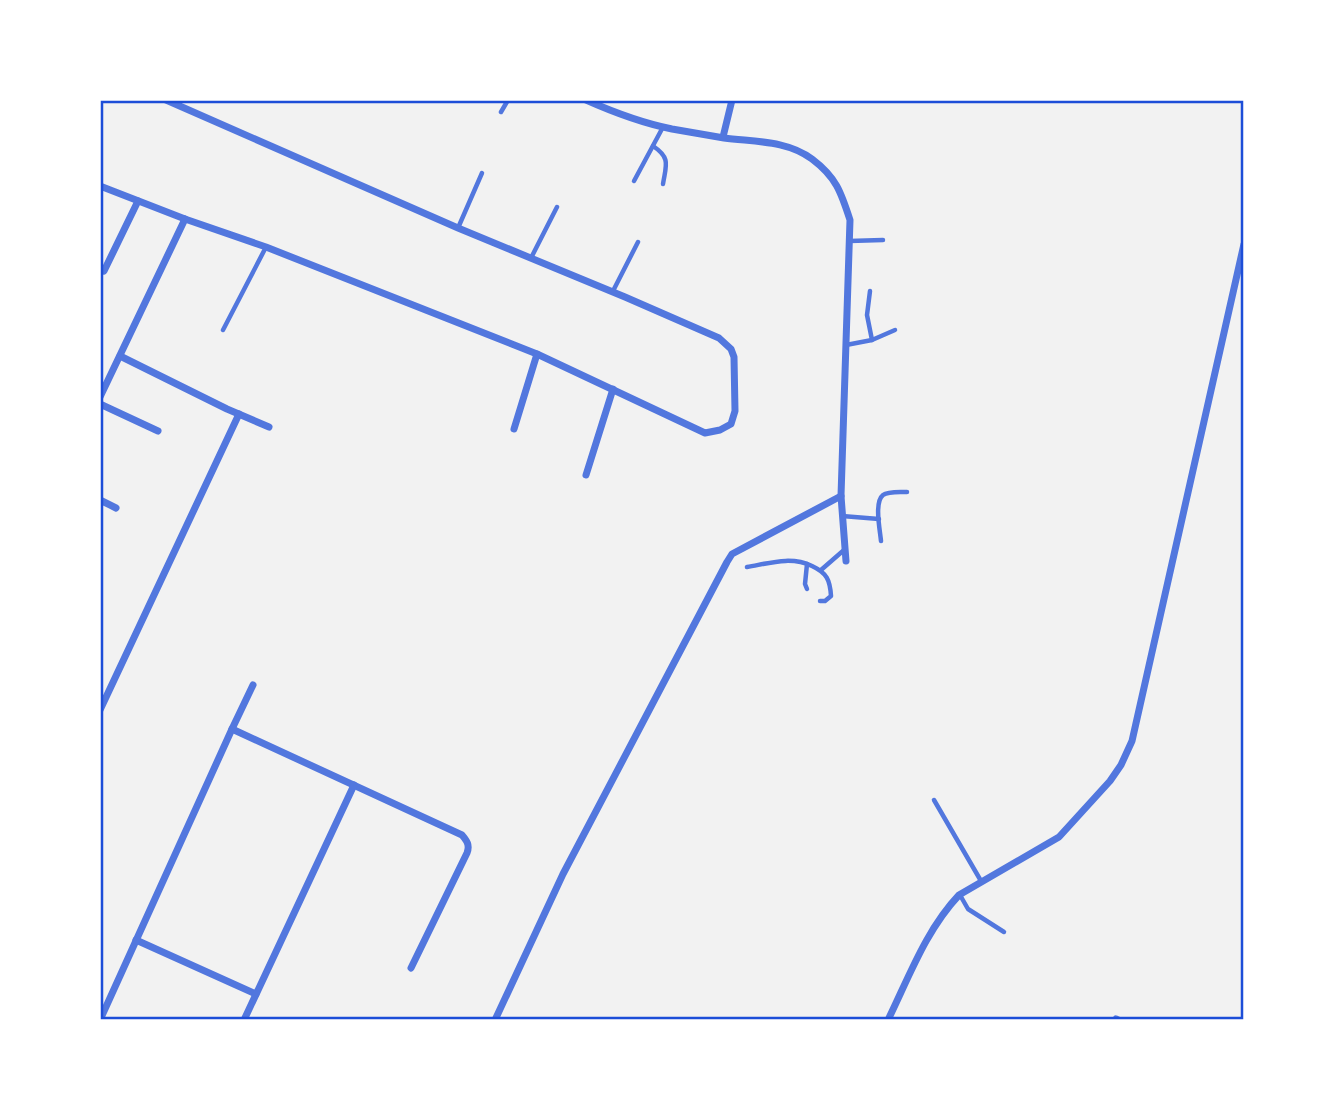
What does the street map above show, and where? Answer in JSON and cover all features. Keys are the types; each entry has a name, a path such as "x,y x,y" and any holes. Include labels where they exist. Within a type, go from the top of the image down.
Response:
{"street":[{"path":"100,186 266,247 537,354 705,433 727,427 733,419 734,357 728,346 714,336 458,229 166,100"},
{"path":"586,100 616,114 663,127 784,145 810,157 830,175 841,191 850,220 841,496 846,561"},
{"path":"723,138 732,100"},
{"path":"104,271 138,201"},
{"path":"100,397 185,219"},
{"path":"888,1020 935,925 947,908 959,895 981,881 1059,837 1110,781 1121,765 1132,741 1244,244"},
{"path":"514,429 537,354"},
{"path":"120,356 269,427"},
{"path":"586,475 613,389"},
{"path":"100,404 158,432"},
{"path":"100,710 239,414"},
{"path":"495,1020 563,874 727,562 733,554 841,496"},
{"path":"100,500 116,508"},
{"path":"100,1020 253,685"},
{"path":"232,729 462,835 469,848 411,968"},
{"path":"244,1020 354,785"},
{"path":"136,940 256,994"}],"lane":[{"path":"501,112 508,100"},
{"path":"634,181 663,127"},
{"path":"653,146 666,157 663,184"},
{"path":"458,229 482,173"},
{"path":"530,259 557,207"},
{"path":"849,241 883,240"},
{"path":"612,292 638,242"},
{"path":"223,330 266,247"},
{"path":"870,291 867,315 872,340"},
{"path":"846,345 872,340 895,330"},
{"path":"881,541 878,504 881,497 885,493 907,492"},
{"path":"842,516 879,519"},
{"path":"821,570 845,550"},
{"path":"747,567 789,559 821,570 828,576 831,596 820,601"},
{"path":"807,564 807,589"},
{"path":"934,800 981,881"},
{"path":"959,895 968,909 1004,932"}]}
